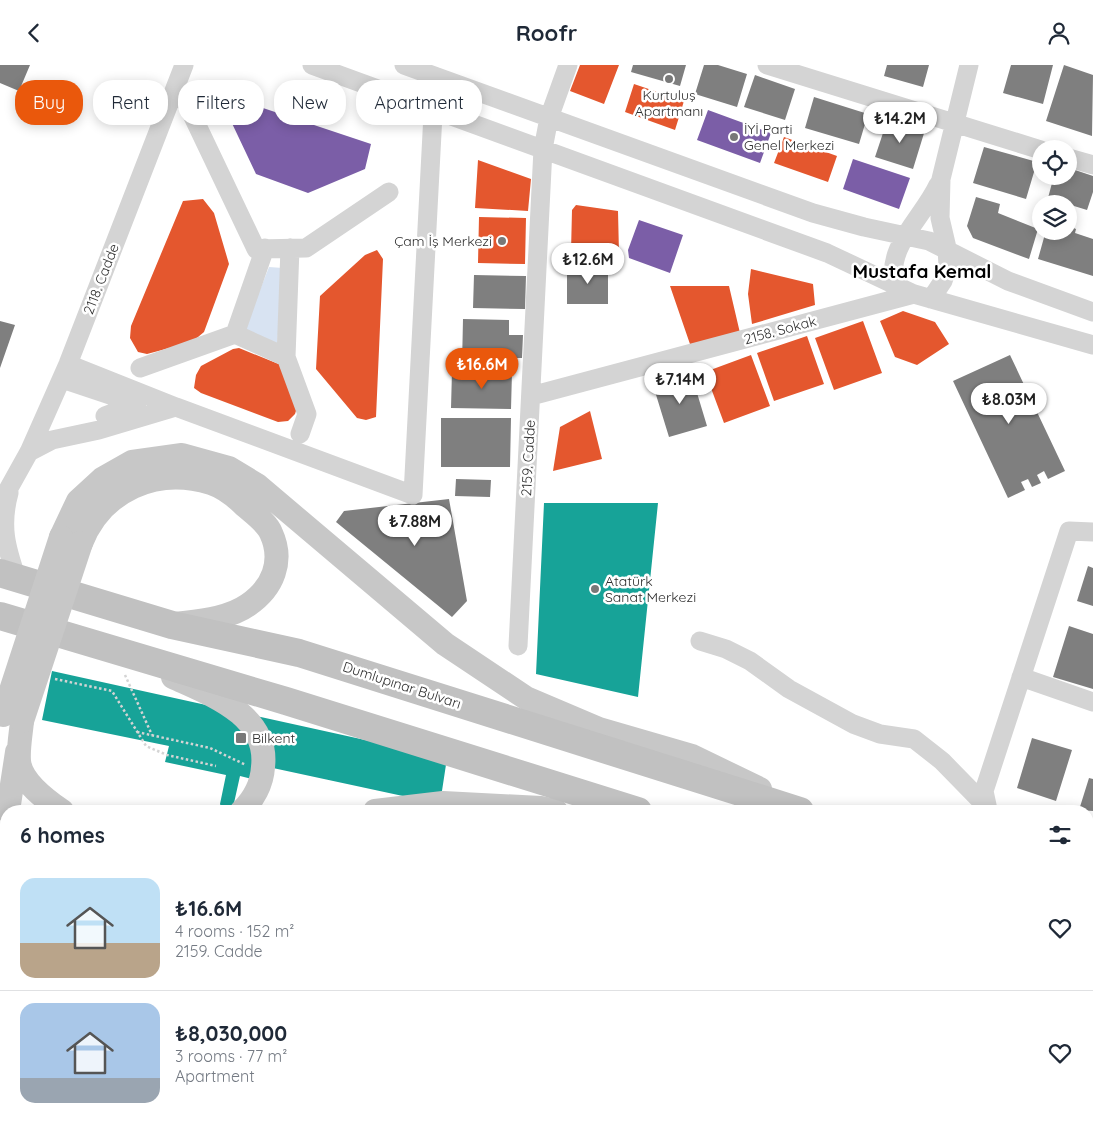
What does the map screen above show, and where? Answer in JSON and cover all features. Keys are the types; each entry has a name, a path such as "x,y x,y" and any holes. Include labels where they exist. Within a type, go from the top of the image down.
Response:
{"highway":[{"name":"Dumlupınar Bulvarı","path":"9,576 172,625 299,653 781,805"},
{"path":"0,616 618,805"}],"main road":[{"path":"8,805 8,721 71,540 78,501 102,479 132,461 182,455 229,468 258,485 446,643 526,697 600,729 692,756 794,805"},
{"path":"71,540 88,526 106,503 134,485 177,476 212,483 241,502 271,531 278,556 272,580 248,606 229,614 172,625"},
{"path":"113,650 216,697 235,708 250,722 258,735 264,759 263,775 258,787 246,805"},
{"path":"8,721 19,762 28,779 38,792 54,805"},
{"path":"425,805 442,803 482,805"}],"street":[{"name":"2118. Cadde","path":"9,576 3,530 5,497 29,452 65,371 184,65"},
{"path":"312,65 356,81"},
{"path":"404,65 813,213 887,233 906,235 947,248 1008,281 1093,312"},
{"name":"2159. Cadde","path":"518,646 543,149 549,118 568,65"},
{"path":"767,65 1032,147"},
{"path":"895,286 892,273 893,264 906,235 931,201 941,179 969,65"},
{"path":"435,76 435,80"},
{"path":"197,125 256,249 306,248 389,192"},
{"path":"65,371 176,407 412,495 433,125"},
{"path":"478,125 827,253 895,286 922,296 1093,345"},
{"path":"1077,160 1093,165"},
{"path":"413,186 430,176"},
{"path":"922,296 946,274 947,248 940,219 941,179"},
{"path":"290,248 286,357 307,414 300,434"},
{"path":"235,334 265,249"},
{"name":"2158. Sokak","path":"531,396 922,296"},
{"path":"140,368 235,334 286,357"},
{"path":"29,452 78,425 137,404 65,371"},
{"path":"52,440 99,430 176,407"},
{"path":"988,805 984,791 1069,531 1093,532"},
{"path":"700,641 726,649 750,661 789,689 853,724 880,734 914,739 942,761 985,805"},
{"path":"1021,677 1093,702"}],"path":[{"path":"113,650 152,735"},
{"path":"49,678 112,691 146,746 167,755 216,766"},
{"path":"137,732 210,748 229,759 254,768"}],"water":[{"path":"269,267 283,268 277,346 244,330"}],"building: Shops":[{"path":"580,65 619,65 604,104 570,91"},
{"path":"634,84 684,101 675,130 625,112"},
{"path":"784,137 837,156 828,182 774,163"},
{"path":"478,160 531,179 528,211 475,208"},
{"path":"203,199 214,213 229,264 204,332 192,342 147,354 138,352 130,338 131,326 183,201"},
{"path":"576,205 618,211 619,254 571,252 572,210"},
{"name":"Çam İş Merkezi","path":"479,217 526,218 525,264 478,263"},
{"path":"377,250 383,259 376,417 366,420 357,418 316,369 320,296 365,255"},
{"path":"751,269 813,284 815,305 752,324 748,294"},
{"path":"670,286 729,286 740,333 691,347"},
{"path":"903,311 935,322 949,344 917,365 895,357 880,321"},
{"path":"863,321 882,373 834,390 815,338"},
{"path":"807,336 824,384 774,401 757,353"},
{"path":"239,348 281,365 299,401 295,414 288,421 278,422 201,393 194,388 196,375 201,366 233,349"},
{"path":"751,355 770,406 724,423 705,372"},
{"path":"590,411 602,459 553,471 560,427"}],"building: Offices":[{"path":"264,108 274,112 274,125 314,125 371,144 365,169 308,193 256,174 233,125 264,125"},
{"name":"İYİ Parti Genel Merkezi","path":"708,110 771,133 760,163 697,140"},
{"path":"853,159 910,178 899,209 843,189"},
{"path":"639,220 683,235 670,273 629,258 628,250"}],"building: Public":[{"name":"Atatürk Sanat Merkezi","path":"544,503 658,503 638,697 536,674"},
{"path":"52,671 447,758 440,804 259,765 256,780 240,776 235,805 220,805 226,775 165,762 169,746 42,720"}],"building: Other":[{"path":"0,65 30,65 24,80 15,80 15,89 0,83"},
{"name":"Kurtuluş Apartmanı","path":"633,65 686,65 680,86 631,72"},
{"path":"704,65 718,65 747,74 737,107 695,94"},
{"path":"887,65 929,65 923,87 884,76"},
{"path":"1011,65 1053,65 1043,104 1003,93"},
{"path":"1064,65 1093,75 1092,136 1046,121"},
{"path":"755,75 795,89 785,120 744,107"},
{"path":"814,97 868,114 859,144 805,128"},
{"path":"888,118 925,130 913,169 875,157"},
{"path":"984,147 1032,161 1032,179 1026,199 973,183"},
{"path":"1077,171 1093,176 1093,192 1087,210 1077,207 1077,195 1049,195 1051,185 1077,185"},
{"path":"976,197 1000,204 998,213 1032,227 1032,240 1035,240 1029,259 973,238 967,226"},
{"path":"1077,234 1093,239 1093,276 1038,259 1043,240 1077,240"},
{"path":"567,265 608,265 608,304 567,304"},
{"path":"474,275 526,276 525,309 473,308"},
{"path":"463,319 509,320 509,335 523,335 522,358 506,358 506,366 462,365"},
{"path":"0,321 15,325 0,368"},
{"path":"1010,355 1065,471 1048,479 1044,471 1037,475 1041,483 1032,487 1028,479 1021,482 1025,490 1008,498 953,381"},
{"path":"452,371 512,372 511,409 451,408"},
{"path":"691,373 707,426 669,437 653,385"},
{"path":"441,418 511,418 510,467 441,467"},
{"path":"456,479 491,480 490,497 455,496"},
{"path":"449,499 467,601 452,617 336,522 344,511"},
{"path":"1088,566 1093,568 1093,606 1077,601"},
{"path":"1069,626 1093,634 1093,689 1053,677"},
{"path":"1032,738 1072,750 1056,801 1017,788"},
{"path":"1089,778 1093,779 1093,805 1081,805"}],"place":[{"name":"Kurtuluş Apartmanı","path":"669,79"},
{"name":"İYİ Parti Genel Merkezi","path":"734,137"},
{"name":"Çam İş Merkezi","path":"502,241"},
{"name":"Atatürk Sanat Merkezi","path":"595,589"},
{"name":"Bilkent","path":"241,738"}],"district":[{"name":"Mustafa Kemal","path":"922,271"}]}
